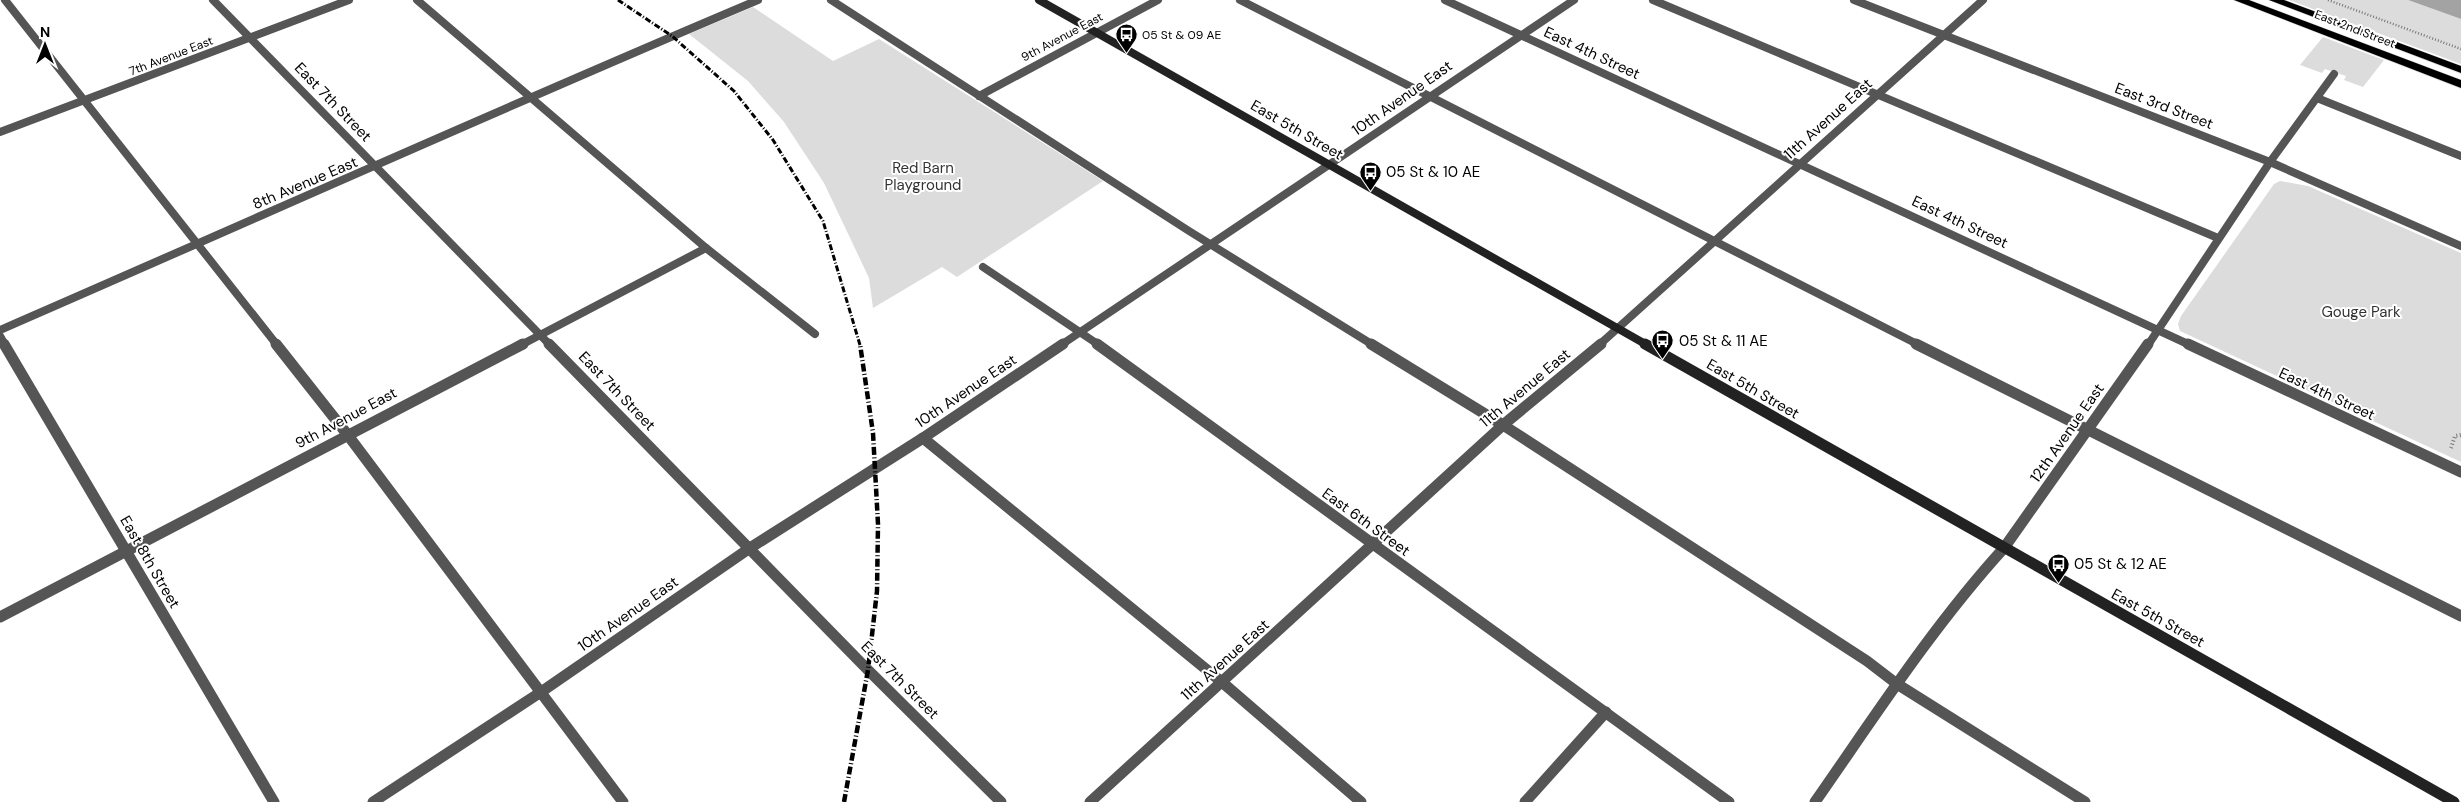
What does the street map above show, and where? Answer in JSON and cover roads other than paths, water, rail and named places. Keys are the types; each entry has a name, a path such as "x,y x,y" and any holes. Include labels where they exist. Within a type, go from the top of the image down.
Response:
{"highway":[{"name":"East 2nd Street","path":"2239,0 2461,84"},
{"name":"East 2nd Street","path":"2274,0 2461,70"}],"street":[{"path":"5,0 347,434 623,802"},
{"name":"East 7th Street","path":"213,0 868,670 1001,802"},
{"name":"7th Avenue East","path":"0,132 349,0"},
{"path":"417,0 706,248 815,334"},
{"name":"8th Avenue East","path":"0,330 376,167 528,97 758,0"},
{"path":"831,0 1211,244 1503,425 1867,661 1897,684 2085,802"},
{"name":"East 5th Street","path":"1039,0 1618,330 2454,802"},
{"name":"9th Avenue East","path":"979,96 1158,0"},
{"path":"1240,0 1428,98 2461,616"},
{"name":"East 4th Street","path":"1445,0 2461,472"},
{"name":"10th Avenue East","path":"373,802 541,692 750,548 923,438 1574,0"},
{"path":"1653,0 2218,238"},
{"name":"East 3rd Street","path":"1854,0 2270,162 2461,246"},
{"name":"11th Avenue East","path":"1090,802 1223,683 1503,425 1618,330 1983,0"},
{"name":"12th Avenue East","path":"1815,802 1897,684 1984,568 2004,548 2158,330 2270,162 2334,74"},
{"path":"2317,98 2461,156"},
{"name":"9th Avenue East","path":"0,617 540,333 706,248"},
{"name":"East 6th Street","path":"983,267 1081,332 1372,545 1729,802"},
{"name":"East 8th Street","path":"0,336 274,802"},
{"path":"923,438 1223,683 1361,802"},
{"path":"1525,802 1606,712"}],"railway":[{"path":"618,0 672,36 734,91 773,140 823,221 860,345"},
{"path":"844,802 868,670 877,591 878,524 873,433 860,344"}],"place":[{"name":"05 St & 09 AE","path":"1126,54"},
{"name":"05 St & 10 AE","path":"1370,191"},
{"name":"05 St & 11 AE","path":"1663,360"},
{"name":"05 St & 12 AE","path":"2058,583"}],"park label":[{"name":"Red Barn Playground","path":"923,176"},
{"name":"Gouge Park","path":"2361,312"}]}
